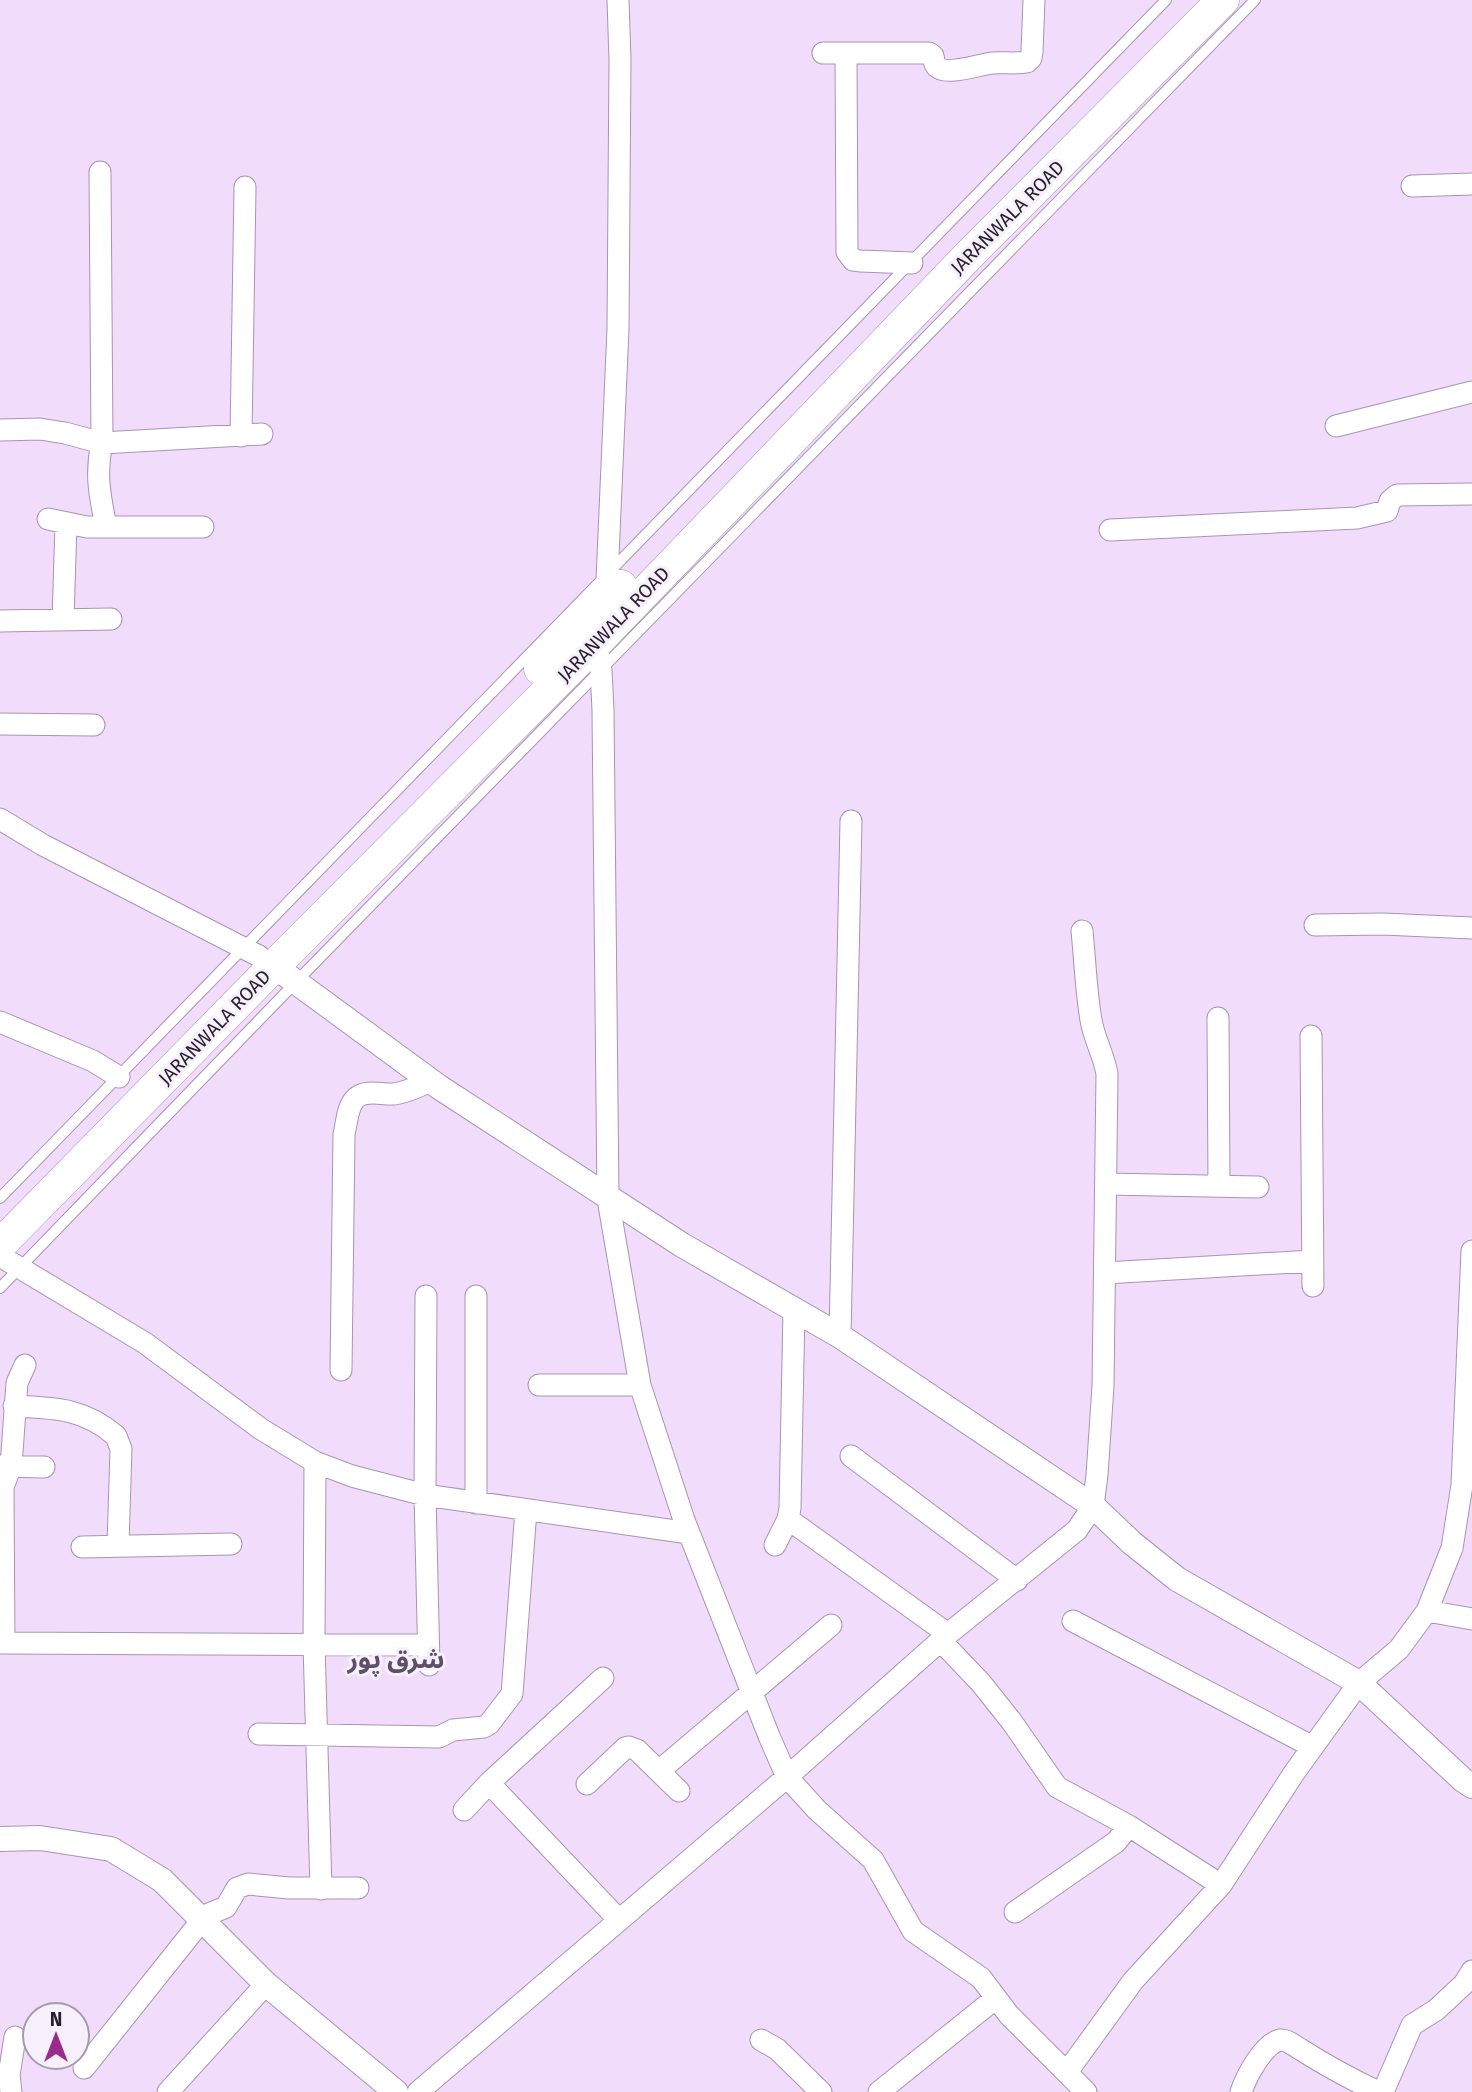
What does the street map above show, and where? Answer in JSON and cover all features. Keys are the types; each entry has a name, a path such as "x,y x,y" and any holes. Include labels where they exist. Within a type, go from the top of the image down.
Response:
{"main road":[{"name":"JARANWALA ROAD","path":"9,1256 269,962 606,589 1194,0"},
{"name":"JARANWALA ROAD","path":"0,1219 269,962 598,656 970,254 1223,0"}],"street":[{"path":"606,589 618,329 618,0"},
{"path":"823,53 929,53 933,56 934,64 943,69 966,68 991,62 1027,62 1032,52 1034,0"},
{"path":"846,53 847,252 853,260 912,263"},
{"path":"100,172 102,443 97,463 97,484 106,527"},
{"path":"1412,186 1472,184"},
{"path":"0,430 40,429 102,443 251,435 245,187"},
{"path":"1336,426 1472,392"},
{"path":"1110,530 1357,519 1387,511 1390,501 1397,495 1472,494"},
{"path":"63,620 57,522 106,527 203,527"},
{"path":"0,621 111,619"},
{"path":"598,656 603,710 608,1199 640,1385 690,1533 787,1777 817,1810 873,1860 913,1930 981,1978 1009,2015 1086,2092"},
{"path":"0,724 94,725"},
{"path":"0,819 43,845 269,962 430,1081 608,1199 840,1336 1093,1506 1132,1543 1177,1579 1359,1683 1472,1786"},
{"path":"840,1336 851,821"},
{"path":"1314,925 1383,924 1472,928"},
{"path":"418,2092 787,1777 945,1637 1077,1530 1093,1506 1103,1386 1107,1074 1091,1020 1082,931"},
{"path":"1218,1018 1219,1186"},
{"path":"0,1022 93,1061 120,1077"},
{"path":"1311,1036 1313,1286"},
{"path":"341,1370 344,1134 349,1109 356,1098 365,1094 393,1094 412,1090 430,1081"},
{"path":"1106,1184 1258,1187"},
{"path":"1067,2072 1133,1981 1221,1885 1359,1683 1399,1649 1427,1612 1452,1548 1467,1486 1472,1251"},
{"path":"0,1256 9,1256 145,1343 261,1429 315,1462 352,1476 425,1495 690,1533"},
{"path":"1104,1273 1312,1261"},
{"path":"25,1365 17,1383 3,1487 2,1643 314,1644 429,1655 425,1495 426,1296"},
{"path":"476,1296 476,1503"},
{"path":"775,1545 788,1519 790,1508 794,1310"},
{"path":"540,1385 640,1385"},
{"path":"15,1406 73,1411 116,1436 121,1449 118,1545"},
{"path":"850,1457 1017,1580"},
{"path":"315,1462 314,1644 321,1889"},
{"path":"6,1466 44,1466"},
{"path":"260,1734 439,1737 453,1730 479,1728 489,1724 512,1694 526,1510"},
{"path":"788,1519 945,1637 1012,1722 1057,1787 1129,1826 1221,1885"},
{"path":"82,1547 231,1544"},
{"path":"1427,1612 1472,1619"},
{"path":"1073,1621 1313,1747"},
{"path":"659,1771 831,1625"},
{"path":"464,1810 489,1783 603,1678"},
{"path":"587,1784 629,1747 637,1750 679,1791"},
{"path":"489,1783 619,1920"},
{"path":"1015,1912 1116,1842 1129,1826"},
{"path":"0,1839 40,1838 111,1849 162,1880 265,1984 396,2092"},
{"path":"91,2059 202,1920 226,1907 234,1892 242,1885 358,1888"},
{"path":"1384,2092 1412,2025 1436,2010 1464,1984 1472,1971"},
{"path":"168,2092 265,1984"},
{"path":"879,2092 996,1998"},
{"path":"11,2092 9,2076 15,2037"},
{"path":"761,2040 777,2049 821,2092"},
{"path":"1241,2092 1257,2060 1279,2040 1287,2041 1325,2065 1378,2092"}],"lane":[{"path":"606,589 912,263 1166,0"},
{"path":"598,656 1255,0"},
{"path":"0,1198 120,1077 269,962"},
{"path":"0,1288 9,1256"}],"district":[{"name":"شرق پور","path":"396,1659"}]}
